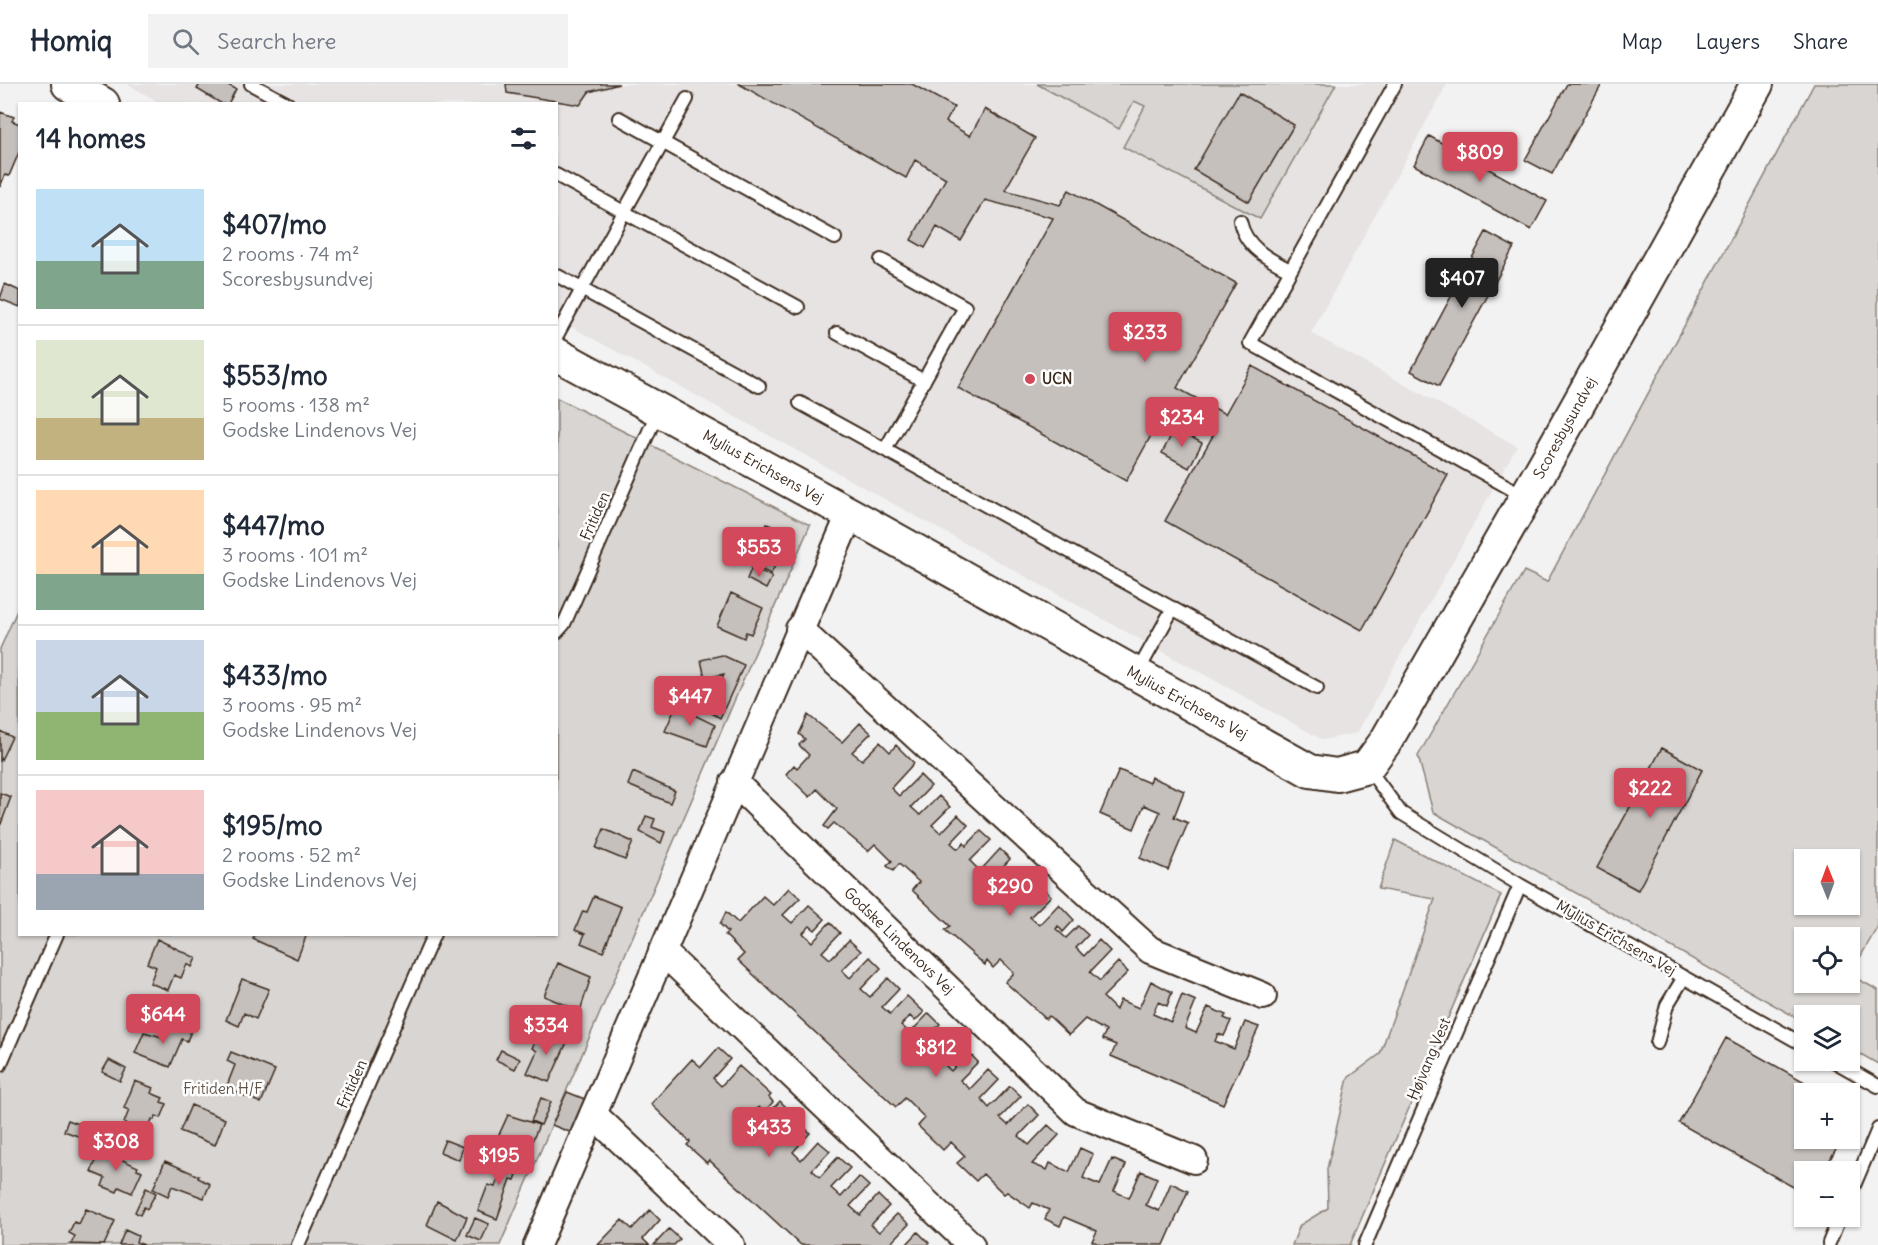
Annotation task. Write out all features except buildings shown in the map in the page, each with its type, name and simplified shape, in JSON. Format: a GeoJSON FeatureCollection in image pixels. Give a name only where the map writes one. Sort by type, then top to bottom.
{"type":"FeatureCollection","features":[{"type":"Feature","properties":{"kind":"street"},"geometry":{"type":"LineString","coordinates":[[68,84],[100,102]]}},
{"type":"Feature","properties":{"kind":"street","name":"Scoresbysundvej"},"geometry":{"type":"LineString","coordinates":[[1366,768],[1386,741],[1526,497],[1757,84]]}},
{"type":"Feature","properties":{"kind":"street","name":"Mylius Erichsens Vej"},"geometry":{"type":"LineString","coordinates":[[558,355],[850,514],[1310,771],[1337,775],[1366,768]]}},
{"type":"Feature","properties":{"kind":"street"},"geometry":{"type":"LineString","coordinates":[[537,1245],[850,514]]}},
{"type":"Feature","properties":{"kind":"street"},"geometry":{"type":"LineString","coordinates":[[800,629],[1150,950],[1263,996]]}},
{"type":"Feature","properties":{"kind":"street","name":"Godske Lindenovs Vej"},"geometry":{"type":"LineString","coordinates":[[734,782],[1076,1112],[1194,1160]]}},
{"type":"Feature","properties":{"kind":"street"},"geometry":{"type":"LineString","coordinates":[[662,951],[971,1245]]}},
{"type":"Feature","properties":{"kind":"street"},"geometry":{"type":"LineString","coordinates":[[593,1114],[731,1245]]}},
{"type":"Feature","properties":{"kind":"lane"},"geometry":{"type":"LineString","coordinates":[[251,84],[284,102]]}},
{"type":"Feature","properties":{"kind":"lane"},"geometry":{"type":"LineString","coordinates":[[1395,84],[1250,343],[1526,497]]}},
{"type":"Feature","properties":{"kind":"lane"},"geometry":{"type":"LineString","coordinates":[[558,333],[687,99]]}},
{"type":"Feature","properties":{"kind":"lane"},"geometry":{"type":"LineString","coordinates":[[619,118],[835,238]]}},
{"type":"Feature","properties":{"kind":"lane"},"geometry":{"type":"LineString","coordinates":[[558,176],[798,307]]}},
{"type":"Feature","properties":{"kind":"lane"},"geometry":{"type":"LineString","coordinates":[[1240,220],[1242,233],[1262,256],[1290,270]]}},
{"type":"Feature","properties":{"kind":"lane"},"geometry":{"type":"LineString","coordinates":[[880,260],[965,307],[885,450]]}},
{"type":"Feature","properties":{"kind":"lane"},"geometry":{"type":"LineString","coordinates":[[558,276],[759,386]]}},
{"type":"Feature","properties":{"kind":"lane"},"geometry":{"type":"LineString","coordinates":[[837,333],[924,381]]}},
{"type":"Feature","properties":{"kind":"lane"},"geometry":{"type":"LineString","coordinates":[[800,403],[1317,688]]}},
{"type":"Feature","properties":{"kind":"lane","name":"Fritiden"},"geometry":{"type":"LineString","coordinates":[[558,631],[564,624],[658,410]]}},
{"type":"Feature","properties":{"kind":"lane"},"geometry":{"type":"LineString","coordinates":[[1137,674],[1173,608]]}},
{"type":"Feature","properties":{"kind":"lane","name":"Mylius Erichsens Vej"},"geometry":{"type":"LineString","coordinates":[[1366,768],[1401,813],[1521,885],[1794,1039]]}},
{"type":"Feature","properties":{"kind":"lane","name":"Højvang Vest"},"geometry":{"type":"LineString","coordinates":[[1365,1245],[1521,885]]}},
{"type":"Feature","properties":{"kind":"lane"},"geometry":{"type":"LineString","coordinates":[[0,1065],[56,936]]}},
{"type":"Feature","properties":{"kind":"lane","name":"Fritiden"},"geometry":{"type":"LineString","coordinates":[[298,1245],[433,936]]}},
{"type":"Feature","properties":{"kind":"lane"},"geometry":{"type":"LineString","coordinates":[[1657,1042],[1667,1005],[1684,977]]}},
{"type":"Feature","properties":{"kind":"lane"},"geometry":{"type":"LineString","coordinates":[[1851,1071],[1878,1086]]}},
{"type":"Feature","properties":{"kind":"lane"},"geometry":{"type":"LineString","coordinates":[[1860,1172],[1878,1130]]}},
{"type":"Feature","properties":{"kind":"lane"},"geometry":{"type":"LineString","coordinates":[[1829,1243],[1836,1227]]}},
{"type":"Feature","properties":{"kind":"shaded area","name":"UCN"},"geometry":{"type":"Polygon","coordinates":[[[127,84],[1447,84],[1311,333],[1517,446],[1357,733],[1323,740],[558,320],[558,102],[158,102],[127,84]]]}},
{"type":"Feature","properties":{"kind":"green space"},"geometry":{"type":"Polygon","coordinates":[[[1037,84],[1336,84],[1260,219],[1123,147],[1145,106],[1134,101],[1119,129],[1037,84]]]}},
{"type":"Feature","properties":{"kind":"green space"},"geometry":{"type":"Polygon","coordinates":[[[1814,84],[1878,84],[1878,926],[1860,958],[1860,927],[1794,927],[1794,993],[1860,993],[1860,980],[1878,990],[1878,1064],[1860,1054],[1860,1005],[1794,1005],[1794,1016],[1433,812],[1418,756],[1524,571],[1547,582],[1814,84]],[[1662,748],[1598,868],[1637,890],[1702,770],[1662,748]]]}},
{"type":"Feature","properties":{"kind":"green space","name":"Fritiden H/F"},"geometry":{"type":"Polygon","coordinates":[[[558,399],[810,525],[500,1245],[0,1245],[0,649],[18,608],[18,936],[558,936],[558,399]]]}},
{"type":"Feature","properties":{"kind":"green space"},"geometry":{"type":"Polygon","coordinates":[[[1395,840],[1501,895],[1350,1245],[1292,1245],[1300,1225],[1328,1208],[1327,1169],[1348,1078],[1380,1054],[1435,899],[1378,889],[1395,840]]]}},
{"type":"Feature","properties":{"kind":"place","name":"UCN"},"geometry":{"type":"Point","coordinates":[1030,379]}}]}
